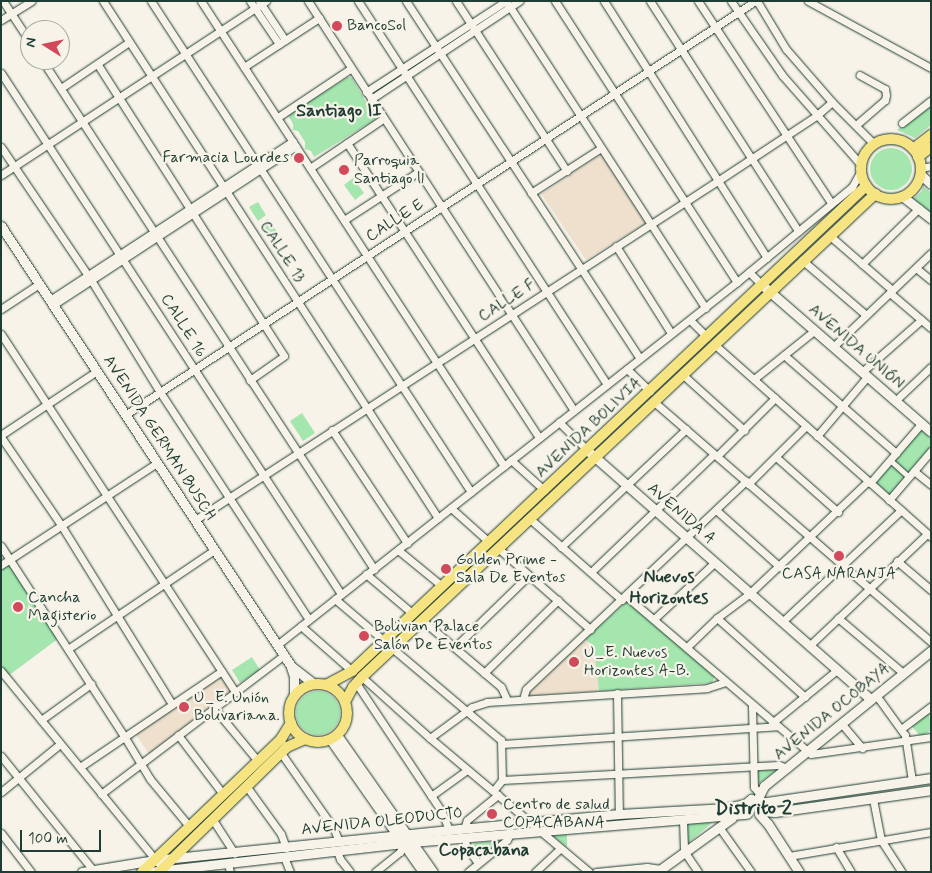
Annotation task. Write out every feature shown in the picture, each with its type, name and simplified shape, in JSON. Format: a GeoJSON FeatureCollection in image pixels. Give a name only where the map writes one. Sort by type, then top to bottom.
{"type":"FeatureCollection","features":[{"type":"Feature","properties":{"kind":"main road"},"geometry":{"type":"LineString","coordinates":[[920,163],[907,144],[890,139],[874,144],[866,152],[861,168],[866,186],[874,194],[888,198],[902,196],[915,186],[920,163],[931,135]]}},
{"type":"Feature","properties":{"kind":"main road"},"geometry":{"type":"LineString","coordinates":[[920,163],[931,147]]}},
{"type":"Feature","properties":{"kind":"main road","name":"AVENIDA BOLIVIA"},"geometry":{"type":"LineString","coordinates":[[652,396],[682,374],[761,284],[866,186]]}},
{"type":"Feature","properties":{"kind":"main road","name":"AVENIDA BOLIVIA"},"geometry":{"type":"LineString","coordinates":[[326,685],[352,671],[442,586],[529,518],[590,454],[711,340],[770,292],[874,194]]}},
{"type":"Feature","properties":{"kind":"main road","name":"AVENIDA BOLIVIA"},"geometry":{"type":"LineString","coordinates":[[345,702],[359,680],[422,620],[544,490],[590,454]]}},
{"type":"Feature","properties":{"kind":"main road"},"geometry":{"type":"LineString","coordinates":[[314,684],[326,685],[338,692],[345,702],[346,720],[333,737],[318,742],[305,739],[298,734],[291,723],[289,711],[294,696],[302,688],[314,684]]}},
{"type":"Feature","properties":{"kind":"main road"},"geometry":{"type":"LineString","coordinates":[[142,872],[281,739],[291,723]]}},
{"type":"Feature","properties":{"kind":"main road"},"geometry":{"type":"LineString","coordinates":[[164,871],[173,859],[281,753],[292,744],[305,739]]}},
{"type":"Feature","properties":{"kind":"street"},"geometry":{"type":"LineString","coordinates":[[3,1],[20,27]]}},
{"type":"Feature","properties":{"kind":"street"},"geometry":{"type":"LineString","coordinates":[[1,20],[31,1]]}},
{"type":"Feature","properties":{"kind":"street","name":"CALLE 13"},"geometry":{"type":"LineString","coordinates":[[103,1],[438,518]]}},
{"type":"Feature","properties":{"kind":"street"},"geometry":{"type":"LineString","coordinates":[[151,1],[471,492]]}},
{"type":"Feature","properties":{"kind":"street"},"geometry":{"type":"LineString","coordinates":[[202,1],[504,466]]}},
{"type":"Feature","properties":{"kind":"street"},"geometry":{"type":"LineString","coordinates":[[250,1],[260,4],[282,42]]}},
{"type":"Feature","properties":{"kind":"street"},"geometry":{"type":"LineString","coordinates":[[308,1],[350,69],[384,118],[574,410]]}},
{"type":"Feature","properties":{"kind":"street"},"geometry":{"type":"LineString","coordinates":[[358,1],[607,384]]}},
{"type":"Feature","properties":{"kind":"street"},"geometry":{"type":"LineString","coordinates":[[406,1],[640,358]]}},
{"type":"Feature","properties":{"kind":"street"},"geometry":{"type":"LineString","coordinates":[[456,1],[567,171]]}},
{"type":"Feature","properties":{"kind":"street"},"geometry":{"type":"LineString","coordinates":[[369,96],[507,3],[519,1]]}},
{"type":"Feature","properties":{"kind":"street"},"geometry":{"type":"LineString","coordinates":[[555,1],[737,282]]}},
{"type":"Feature","properties":{"kind":"street"},"geometry":{"type":"LineString","coordinates":[[604,1],[767,258]]}},
{"type":"Feature","properties":{"kind":"street"},"geometry":{"type":"LineString","coordinates":[[650,1],[798,231]]}},
{"type":"Feature","properties":{"kind":"street"},"geometry":{"type":"LineString","coordinates":[[698,1],[831,203]]}},
{"type":"Feature","properties":{"kind":"street"},"geometry":{"type":"LineString","coordinates":[[277,645],[690,320],[852,186],[861,168],[782,75],[732,1]]}},
{"type":"Feature","properties":{"kind":"street"},"geometry":{"type":"LineString","coordinates":[[756,1],[786,49],[832,102],[874,144]]}},
{"type":"Feature","properties":{"kind":"street","name":"CALLE E"},"geometry":{"type":"LineString","coordinates":[[126,414],[756,1]]}},
{"type":"Feature","properties":{"kind":"street"},"geometry":{"type":"LineString","coordinates":[[808,1],[931,68]]}},
{"type":"Feature","properties":{"kind":"street"},"geometry":{"type":"LineString","coordinates":[[507,3],[705,308]]}},
{"type":"Feature","properties":{"kind":"street"},"geometry":{"type":"LineString","coordinates":[[1,175],[260,4]]}},
{"type":"Feature","properties":{"kind":"street"},"geometry":{"type":"LineString","coordinates":[[244,67],[319,18]]}},
{"type":"Feature","properties":{"kind":"street"},"geometry":{"type":"LineString","coordinates":[[61,88],[98,65],[129,42]]}},
{"type":"Feature","properties":{"kind":"street"},"geometry":{"type":"LineString","coordinates":[[98,65],[284,356],[250,380]]}},
{"type":"Feature","properties":{"kind":"street"},"geometry":{"type":"LineString","coordinates":[[278,117],[350,69]]}},
{"type":"Feature","properties":{"kind":"street"},"geometry":{"type":"LineString","coordinates":[[49,70],[374,569]]}},
{"type":"Feature","properties":{"kind":"street","name":"CALLE 16"},"geometry":{"type":"LineString","coordinates":[[1,72],[123,256],[264,475],[338,597],[384,640]]}},
{"type":"Feature","properties":{"kind":"street"},"geometry":{"type":"LineString","coordinates":[[856,125],[885,100],[886,95],[885,89],[860,75]]}},
{"type":"Feature","properties":{"kind":"street"},"geometry":{"type":"LineString","coordinates":[[902,123],[931,100]]}},
{"type":"Feature","properties":{"kind":"street","name":"CALLE F"},"geometry":{"type":"LineString","coordinates":[[195,520],[366,407],[719,180],[816,116],[832,102]]}},
{"type":"Feature","properties":{"kind":"street"},"geometry":{"type":"LineString","coordinates":[[310,168],[384,118]]}},
{"type":"Feature","properties":{"kind":"street"},"geometry":{"type":"LineString","coordinates":[[347,143],[539,438]]}},
{"type":"Feature","properties":{"kind":"street"},"geometry":{"type":"LineString","coordinates":[[52,302],[294,144]]}},
{"type":"Feature","properties":{"kind":"street"},"geometry":{"type":"LineString","coordinates":[[1,147],[89,278],[160,392],[309,620]]}},
{"type":"Feature","properties":{"kind":"street"},"geometry":{"type":"LineString","coordinates":[[532,193],[601,148]]}},
{"type":"Feature","properties":{"kind":"street"},"geometry":{"type":"LineString","coordinates":[[920,163],[931,184]]}},
{"type":"Feature","properties":{"kind":"street"},"geometry":{"type":"LineString","coordinates":[[344,220],[418,172]]}},
{"type":"Feature","properties":{"kind":"street"},"geometry":{"type":"LineString","coordinates":[[902,196],[931,219]]}},
{"type":"Feature","properties":{"kind":"street"},"geometry":{"type":"LineString","coordinates":[[862,264],[919,208]]}},
{"type":"Feature","properties":{"kind":"street","name":"AVENIDA GERMAN BUSCH"},"geometry":{"type":"LineString","coordinates":[[1,226],[5,239],[52,302],[291,666],[294,676],[294,696]]}},
{"type":"Feature","properties":{"kind":"street"},"geometry":{"type":"LineString","coordinates":[[829,235],[931,328]]}},
{"type":"Feature","properties":{"kind":"street"},"geometry":{"type":"LineString","coordinates":[[616,246],[671,334]]}},
{"type":"Feature","properties":{"kind":"street"},"geometry":{"type":"LineString","coordinates":[[833,347],[931,253]]}},
{"type":"Feature","properties":{"kind":"street"},"geometry":{"type":"LineString","coordinates":[[802,260],[866,316]]}},
{"type":"Feature","properties":{"kind":"street"},"geometry":{"type":"LineString","coordinates":[[916,268],[931,280]]}},
{"type":"Feature","properties":{"kind":"street"},"geometry":{"type":"LineString","coordinates":[[749,272],[761,284]]}},
{"type":"Feature","properties":{"kind":"street"},"geometry":{"type":"LineString","coordinates":[[1,309],[39,284]]}},
{"type":"Feature","properties":{"kind":"street","name":"AVENIDA UNIÓN"},"geometry":{"type":"LineString","coordinates":[[761,284],[931,432]]}},
{"type":"Feature","properties":{"kind":"street"},"geometry":{"type":"LineString","coordinates":[[690,320],[929,535],[869,588],[809,646]]}},
{"type":"Feature","properties":{"kind":"street"},"geometry":{"type":"LineString","coordinates":[[817,436],[842,407],[865,374],[921,320]]}},
{"type":"Feature","properties":{"kind":"street"},"geometry":{"type":"LineString","coordinates":[[754,379],[814,330]]}},
{"type":"Feature","properties":{"kind":"street"},"geometry":{"type":"LineString","coordinates":[[1,334],[235,692]]}},
{"type":"Feature","properties":{"kind":"street"},"geometry":{"type":"LineString","coordinates":[[784,356],[896,453]]}},
{"type":"Feature","properties":{"kind":"street"},"geometry":{"type":"LineString","coordinates":[[895,401],[931,368]]}},
{"type":"Feature","properties":{"kind":"street"},"geometry":{"type":"LineString","coordinates":[[627,369],[686,429],[931,642]]}},
{"type":"Feature","properties":{"kind":"street"},"geometry":{"type":"LineString","coordinates":[[97,371],[1,436],[61,526],[172,704]]}},
{"type":"Feature","properties":{"kind":"street"},"geometry":{"type":"LineString","coordinates":[[682,374],[744,430]]}},
{"type":"Feature","properties":{"kind":"street"},"geometry":{"type":"LineString","coordinates":[[591,572],[744,430],[775,398]]}},
{"type":"Feature","properties":{"kind":"street"},"geometry":{"type":"LineString","coordinates":[[559,422],[590,454]]}},
{"type":"Feature","properties":{"kind":"street"},"geometry":{"type":"LineString","coordinates":[[687,647],[717,618],[780,567],[838,512],[890,460],[921,424]]}},
{"type":"Feature","properties":{"kind":"street"},"geometry":{"type":"LineString","coordinates":[[523,699],[526,689],[716,510],[776,457],[806,426]]}},
{"type":"Feature","properties":{"kind":"street"},"geometry":{"type":"LineString","coordinates":[[561,547],[686,429]]}},
{"type":"Feature","properties":{"kind":"street"},"geometry":{"type":"LineString","coordinates":[[332,430],[407,542]]}},
{"type":"Feature","properties":{"kind":"street"},"geometry":{"type":"LineString","coordinates":[[1,453],[8,448]]}},
{"type":"Feature","properties":{"kind":"street"},"geometry":{"type":"LineString","coordinates":[[889,500],[931,450]]}},
{"type":"Feature","properties":{"kind":"street","name":"AVENIDA A"},"geometry":{"type":"LineString","coordinates":[[590,454],[749,594],[783,621],[809,646],[873,697]]}},
{"type":"Feature","properties":{"kind":"street"},"geometry":{"type":"LineString","coordinates":[[776,457],[838,512]]}},
{"type":"Feature","properties":{"kind":"street"},"geometry":{"type":"LineString","coordinates":[[511,460],[544,490]]}},
{"type":"Feature","properties":{"kind":"street"},"geometry":{"type":"LineString","coordinates":[[890,460],[908,477]]}},
{"type":"Feature","properties":{"kind":"street"},"geometry":{"type":"LineString","coordinates":[[1,565],[157,463]]}},
{"type":"Feature","properties":{"kind":"street"},"geometry":{"type":"LineString","coordinates":[[914,471],[931,485]]}},
{"type":"Feature","properties":{"kind":"street"},"geometry":{"type":"LineString","coordinates":[[451,508],[590,629]]}},
{"type":"Feature","properties":{"kind":"street"},"geometry":{"type":"LineString","coordinates":[[716,510],[780,567]]}},
{"type":"Feature","properties":{"kind":"street"},"geometry":{"type":"LineString","coordinates":[[783,621],[844,566],[901,510]]}},
{"type":"Feature","properties":{"kind":"street"},"geometry":{"type":"LineString","coordinates":[[529,518],[591,572],[654,619],[752,706],[814,755],[931,737]]}},
{"type":"Feature","properties":{"kind":"street"},"geometry":{"type":"LineString","coordinates":[[1,546],[91,684],[140,764],[159,791],[189,826]]}},
{"type":"Feature","properties":{"kind":"street"},"geometry":{"type":"LineString","coordinates":[[68,649],[214,550]]}},
{"type":"Feature","properties":{"kind":"street"},"geometry":{"type":"LineString","coordinates":[[398,550],[442,586]]}},
{"type":"Feature","properties":{"kind":"street"},"geometry":{"type":"LineString","coordinates":[[898,562],[931,590]]}},
{"type":"Feature","properties":{"kind":"street"},"geometry":{"type":"LineString","coordinates":[[654,619],[714,563]]}},
{"type":"Feature","properties":{"kind":"street"},"geometry":{"type":"LineString","coordinates":[[366,574],[412,613]]}},
{"type":"Feature","properties":{"kind":"street"},"geometry":{"type":"LineString","coordinates":[[455,647],[530,575]]}},
{"type":"Feature","properties":{"kind":"street"},"geometry":{"type":"LineString","coordinates":[[484,673],[558,600]]}},
{"type":"Feature","properties":{"kind":"street"},"geometry":{"type":"LineString","coordinates":[[717,618],[805,697]]}},
{"type":"Feature","properties":{"kind":"street"},"geometry":{"type":"LineString","coordinates":[[838,618],[903,673]]}},
{"type":"Feature","properties":{"kind":"street"},"geometry":{"type":"LineString","coordinates":[[422,620],[501,687],[507,700]]}},
{"type":"Feature","properties":{"kind":"street"},"geometry":{"type":"LineString","coordinates":[[301,626],[352,671]]}},
{"type":"Feature","properties":{"kind":"street"},"geometry":{"type":"LineString","coordinates":[[392,648],[502,744],[752,728],[775,724],[837,670]]}},
{"type":"Feature","properties":{"kind":"street","name":"AVENIDA OCOBAYA"},"geometry":{"type":"LineString","coordinates":[[759,804],[787,768],[931,652]]}},
{"type":"Feature","properties":{"kind":"street"},"geometry":{"type":"LineString","coordinates":[[101,794],[284,655]]}},
{"type":"Feature","properties":{"kind":"street","name":"AVENIDA GERMAN BUSCH"},"geometry":{"type":"LineString","coordinates":[[291,666],[314,684]]}},
{"type":"Feature","properties":{"kind":"street"},"geometry":{"type":"LineString","coordinates":[[1,671],[164,871]]}},
{"type":"Feature","properties":{"kind":"street"},"geometry":{"type":"LineString","coordinates":[[80,767],[222,672]]}},
{"type":"Feature","properties":{"kind":"street"},"geometry":{"type":"LineString","coordinates":[[359,680],[379,692],[430,738],[589,872]]}},
{"type":"Feature","properties":{"kind":"street"},"geometry":{"type":"LineString","coordinates":[[359,680],[369,702],[431,796],[445,819],[449,830]]}},
{"type":"Feature","properties":{"kind":"street"},"geometry":{"type":"LineString","coordinates":[[430,738],[466,711],[479,704],[507,700],[707,688],[725,682]]}},
{"type":"Feature","properties":{"kind":"street"},"geometry":{"type":"LineString","coordinates":[[42,720],[91,684]]}},
{"type":"Feature","properties":{"kind":"street"},"geometry":{"type":"LineString","coordinates":[[369,702],[379,692]]}},
{"type":"Feature","properties":{"kind":"street"},"geometry":{"type":"LineString","coordinates":[[616,693],[619,814]]}},
{"type":"Feature","properties":{"kind":"street"},"geometry":{"type":"LineString","coordinates":[[873,697],[901,729],[906,740],[912,781]]}},
{"type":"Feature","properties":{"kind":"street"},"geometry":{"type":"LineString","coordinates":[[752,706],[752,766],[754,786],[759,804],[800,872]]}},
{"type":"Feature","properties":{"kind":"street"},"geometry":{"type":"LineString","coordinates":[[901,729],[931,706]]}},
{"type":"Feature","properties":{"kind":"street"},"geometry":{"type":"LineString","coordinates":[[214,708],[257,760]]}},
{"type":"Feature","properties":{"kind":"street"},"geometry":{"type":"LineString","coordinates":[[841,723],[862,748]]}},
{"type":"Feature","properties":{"kind":"street"},"geometry":{"type":"LineString","coordinates":[[178,736],[223,794]]}},
{"type":"Feature","properties":{"kind":"street"},"geometry":{"type":"LineString","coordinates":[[333,737],[405,838],[433,872]]}},
{"type":"Feature","properties":{"kind":"street"},"geometry":{"type":"LineString","coordinates":[[1,792],[60,744]]}},
{"type":"Feature","properties":{"kind":"street"},"geometry":{"type":"LineString","coordinates":[[478,863],[466,846],[467,820],[496,793],[502,780],[502,744]]}},
{"type":"Feature","properties":{"kind":"street"},"geometry":{"type":"LineString","coordinates":[[281,753],[334,829],[340,859],[350,872]]}},
{"type":"Feature","properties":{"kind":"street"},"geometry":{"type":"LineString","coordinates":[[1,756],[93,870]]}},
{"type":"Feature","properties":{"kind":"street"},"geometry":{"type":"LineString","coordinates":[[502,780],[752,766],[779,765],[787,768]]}},
{"type":"Feature","properties":{"kind":"street"},"geometry":{"type":"LineString","coordinates":[[431,796],[468,770]]}},
{"type":"Feature","properties":{"kind":"street"},"geometry":{"type":"LineString","coordinates":[[759,804],[931,778]]}},
{"type":"Feature","properties":{"kind":"street"},"geometry":{"type":"LineString","coordinates":[[247,787],[281,834],[286,848]]}},
{"type":"Feature","properties":{"kind":"street"},"geometry":{"type":"LineString","coordinates":[[759,804],[775,812],[931,790]]}},
{"type":"Feature","properties":{"kind":"street","name":"AVENIDA OLEODUCTO"},"geometry":{"type":"LineString","coordinates":[[82,872],[156,860],[286,848],[338,846],[405,838],[734,817],[747,814],[753,816],[759,804],[751,799],[745,804],[727,808],[619,814],[529,822],[465,833],[449,830],[405,838]]}},
{"type":"Feature","properties":{"kind":"street"},"geometry":{"type":"LineString","coordinates":[[873,799],[881,840],[902,872]]}},
{"type":"Feature","properties":{"kind":"street"},"geometry":{"type":"LineString","coordinates":[[745,804],[747,814]]}},
{"type":"Feature","properties":{"kind":"street"},"geometry":{"type":"LineString","coordinates":[[596,872],[647,867],[659,870],[734,817]]}},
{"type":"Feature","properties":{"kind":"street"},"geometry":{"type":"LineString","coordinates":[[213,820],[235,854]]}},
{"type":"Feature","properties":{"kind":"street"},"geometry":{"type":"LineString","coordinates":[[682,820],[684,851],[698,872]]}},
{"type":"Feature","properties":{"kind":"street"},"geometry":{"type":"LineString","coordinates":[[719,826],[751,872]]}},
{"type":"Feature","properties":{"kind":"street"},"geometry":{"type":"LineString","coordinates":[[468,872],[507,840],[511,832]]}},
{"type":"Feature","properties":{"kind":"street"},"geometry":{"type":"LineString","coordinates":[[1,833],[31,872]]}},
{"type":"Feature","properties":{"kind":"street"},"geometry":{"type":"LineString","coordinates":[[789,856],[929,833],[931,840]]}},
{"type":"Feature","properties":{"kind":"street"},"geometry":{"type":"LineString","coordinates":[[375,872],[400,852],[405,838]]}},
{"type":"Feature","properties":{"kind":"street"},"geometry":{"type":"LineString","coordinates":[[405,838],[423,872]]}},
{"type":"Feature","properties":{"kind":"street","name":"AVENIDA OLEODUCTO"},"geometry":{"type":"LineString","coordinates":[[149,872],[229,868],[338,846]]}},
{"type":"Feature","properties":{"kind":"street"},"geometry":{"type":"LineString","coordinates":[[836,847],[851,872]]}},
{"type":"Feature","properties":{"kind":"street"},"geometry":{"type":"LineString","coordinates":[[534,872],[560,849]]}},
{"type":"Feature","properties":{"kind":"street"},"geometry":{"type":"LineString","coordinates":[[284,857],[290,872]]}},
{"type":"Feature","properties":{"kind":"shaded area"},"geometry":{"type":"Polygon","coordinates":[[[601,154],[646,223],[586,260],[541,194],[601,154]]]}},
{"type":"Feature","properties":{"kind":"shaded area"},"geometry":{"type":"Polygon","coordinates":[[[585,639],[594,648],[599,691],[526,696],[585,639]]]}},
{"type":"Feature","properties":{"kind":"shaded area"},"geometry":{"type":"Polygon","coordinates":[[[221,677],[232,691],[149,754],[135,733],[221,677]]]}},
{"type":"Feature","properties":{"kind":"green space"},"geometry":{"type":"Polygon","coordinates":[[[348,77],[352,78],[376,119],[314,157],[311,151],[305,149],[305,142],[298,131],[293,130],[293,124],[288,115],[348,77]]]}},
{"type":"Feature","properties":{"kind":"green space"},"geometry":{"type":"Polygon","coordinates":[[[931,104],[931,125],[915,138],[897,130],[931,104]]]}},
{"type":"Feature","properties":{"kind":"green space"},"geometry":{"type":"Polygon","coordinates":[[[891,148],[906,154],[912,169],[906,184],[891,190],[876,184],[870,169],[876,154],[891,148]]]}},
{"type":"Feature","properties":{"kind":"green space"},"geometry":{"type":"Polygon","coordinates":[[[353,178],[364,193],[355,200],[344,185],[353,178]]]}},
{"type":"Feature","properties":{"kind":"green space"},"geometry":{"type":"Polygon","coordinates":[[[923,186],[931,193],[931,217],[912,200],[922,191],[923,186]]]}},
{"type":"Feature","properties":{"kind":"green space"},"geometry":{"type":"Polygon","coordinates":[[[258,202],[266,215],[258,221],[249,207],[258,202]]]}},
{"type":"Feature","properties":{"kind":"green space"},"geometry":{"type":"Polygon","coordinates":[[[268,219],[278,233],[270,239],[260,225],[268,219]]]}},
{"type":"Feature","properties":{"kind":"green space"},"geometry":{"type":"Polygon","coordinates":[[[302,413],[315,433],[303,441],[290,421],[302,413]]]}},
{"type":"Feature","properties":{"kind":"green space"},"geometry":{"type":"Polygon","coordinates":[[[919,429],[931,438],[931,446],[890,495],[874,482],[919,429]]]}},
{"type":"Feature","properties":{"kind":"green space","name":"Cancha Magisterio"},"geometry":{"type":"Polygon","coordinates":[[[11,564],[59,638],[8,676],[1,667],[1,569],[11,564]]]}},
{"type":"Feature","properties":{"kind":"green space"},"geometry":{"type":"Polygon","coordinates":[[[625,603],[629,603],[715,676],[712,683],[599,691],[594,648],[585,639],[625,603]]]}},
{"type":"Feature","properties":{"kind":"green space"},"geometry":{"type":"Polygon","coordinates":[[[252,657],[260,670],[240,683],[232,670],[252,657]]]}},
{"type":"Feature","properties":{"kind":"green space"},"geometry":{"type":"Polygon","coordinates":[[[322,691],[334,697],[339,704],[339,722],[334,729],[327,734],[314,735],[302,729],[297,722],[296,709],[302,697],[309,692],[322,691]]]}},
{"type":"Feature","properties":{"kind":"green space"},"geometry":{"type":"Polygon","coordinates":[[[929,711],[931,730],[924,735],[919,735],[911,725],[929,711]]]}},
{"type":"Feature","properties":{"kind":"green space"},"geometry":{"type":"Polygon","coordinates":[[[779,768],[755,786],[756,770],[779,768]]]}},
{"type":"Feature","properties":{"kind":"green space"},"geometry":{"type":"Polygon","coordinates":[[[713,822],[687,844],[686,823],[713,822]]]}},
{"type":"Feature","properties":{"kind":"green space"},"geometry":{"type":"Polygon","coordinates":[[[567,832],[567,847],[549,833],[567,832]]]}},
{"type":"Feature","properties":{"kind":"green space"},"geometry":{"type":"Polygon","coordinates":[[[501,841],[482,859],[473,848],[474,843],[501,841]]]}},
{"type":"Feature","properties":{"kind":"place","name":"BancoSol"},"geometry":{"type":"Point","coordinates":[337,26]}},
{"type":"Feature","properties":{"kind":"place","name":"Farmacia Lourdes"},"geometry":{"type":"Point","coordinates":[299,158]}},
{"type":"Feature","properties":{"kind":"place","name":"Parroquia Santiago ll"},"geometry":{"type":"Point","coordinates":[344,170]}},
{"type":"Feature","properties":{"kind":"place","name":"CASA NARANJA"},"geometry":{"type":"Point","coordinates":[839,556]}},
{"type":"Feature","properties":{"kind":"place","name":"Golden Prime - Sala De Eventos"},"geometry":{"type":"Point","coordinates":[446,569]}},
{"type":"Feature","properties":{"kind":"place","name":"Cancha Magisterio"},"geometry":{"type":"Point","coordinates":[18,607]}},
{"type":"Feature","properties":{"kind":"place","name":"Bolivian Palace Salón De Eventos"},"geometry":{"type":"Point","coordinates":[364,636]}},
{"type":"Feature","properties":{"kind":"place","name":"U_E. Nuevos Horizontes A-B."},"geometry":{"type":"Point","coordinates":[574,662]}},
{"type":"Feature","properties":{"kind":"place","name":"U_E. Unión Bolivariana."},"geometry":{"type":"Point","coordinates":[184,707]}},
{"type":"Feature","properties":{"kind":"place","name":"Centro de salud COPACABANA"},"geometry":{"type":"Point","coordinates":[492,814]}},
{"type":"Feature","properties":{"kind":"district","name":"Santiago II"},"geometry":{"type":"Point","coordinates":[339,111]}},
{"type":"Feature","properties":{"kind":"district","name":"Nuevos Horizontes"},"geometry":{"type":"Point","coordinates":[669,588]}},
{"type":"Feature","properties":{"kind":"district","name":"Distrito 2"},"geometry":{"type":"Point","coordinates":[753,808]}},
{"type":"Feature","properties":{"kind":"district","name":"Copacabana"},"geometry":{"type":"Point","coordinates":[484,850]}}]}
